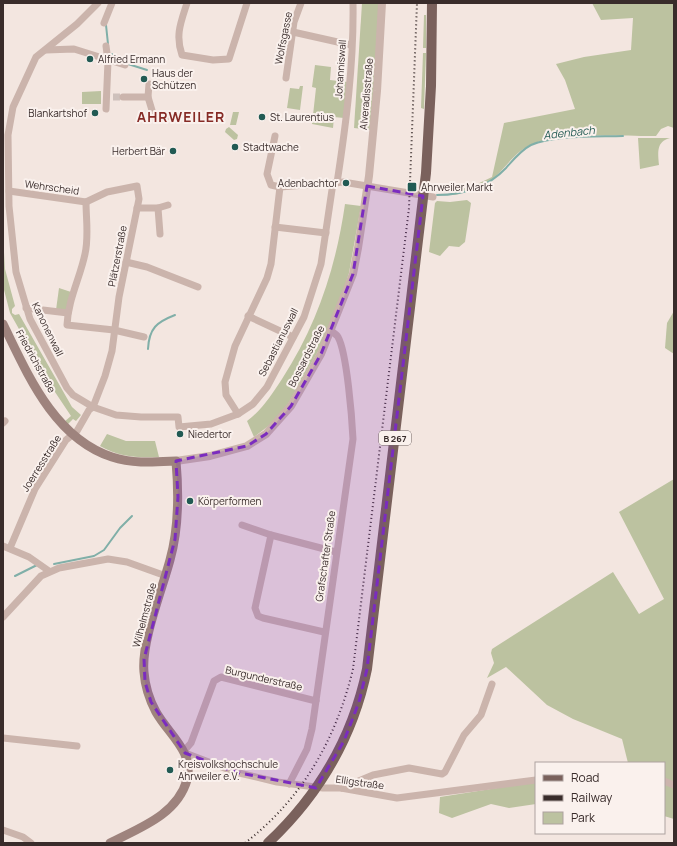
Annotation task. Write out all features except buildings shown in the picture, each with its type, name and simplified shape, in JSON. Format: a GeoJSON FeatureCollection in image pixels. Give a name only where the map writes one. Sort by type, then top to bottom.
{"type":"FeatureCollection","features":[{"type":"Feature","properties":{"kind":"main road","name":"B 267"},"geometry":{"type":"LineString","coordinates":[[268,843],[288,824],[305,804],[337,755],[359,702],[367,669],[426,173],[431,86],[432,3]]}},
{"type":"Feature","properties":{"kind":"main road","name":"Friedrichstraße"},"geometry":{"type":"LineString","coordinates":[[3,324],[28,374],[50,408],[72,435],[113,457],[142,462],[176,461]]}},
{"type":"Feature","properties":{"kind":"main road","name":"Wilhelmstraße"},"geometry":{"type":"LineString","coordinates":[[110,843],[162,815],[175,804],[187,779],[189,765],[184,752],[162,722],[151,702],[146,688],[143,670],[147,641],[175,539],[178,497],[176,461]]}},
{"type":"Feature","properties":{"kind":"street","name":"Kanonenwall"},"geometry":{"type":"LineString","coordinates":[[98,3],[77,24],[36,57],[6,124],[11,235],[16,272],[30,319],[67,388],[81,401],[93,407],[116,415],[142,418],[178,417],[179,427]]}},
{"type":"Feature","properties":{"kind":"street"},"geometry":{"type":"LineString","coordinates":[[104,22],[112,3]]}},
{"type":"Feature","properties":{"kind":"street"},"geometry":{"type":"LineString","coordinates":[[187,3],[180,24],[177,42],[182,55],[213,60],[229,59],[247,3]]}},
{"type":"Feature","properties":{"kind":"street","name":"Wolfsgasse"},"geometry":{"type":"LineString","coordinates":[[286,78],[293,32],[301,3]]}},
{"type":"Feature","properties":{"kind":"street","name":"Johanniswall"},"geometry":{"type":"LineString","coordinates":[[341,183],[346,128],[353,3]]}},
{"type":"Feature","properties":{"kind":"street","name":"Alveradisstraße"},"geometry":{"type":"LineString","coordinates":[[367,186],[377,91],[382,3]]}},
{"type":"Feature","properties":{"kind":"street"},"geometry":{"type":"LineString","coordinates":[[293,32],[351,45]]}},
{"type":"Feature","properties":{"kind":"street"},"geometry":{"type":"LineString","coordinates":[[106,46],[110,97],[106,109]]}},
{"type":"Feature","properties":{"kind":"street"},"geometry":{"type":"LineString","coordinates":[[44,50],[74,49],[125,65]]}},
{"type":"Feature","properties":{"kind":"street"},"geometry":{"type":"LineString","coordinates":[[149,84],[148,97],[154,117],[173,116]]}},
{"type":"Feature","properties":{"kind":"street"},"geometry":{"type":"LineString","coordinates":[[123,97],[148,97]]}},
{"type":"Feature","properties":{"kind":"street"},"geometry":{"type":"LineString","coordinates":[[275,136],[268,174],[271,184],[280,187],[341,183],[431,197]]}},
{"type":"Feature","properties":{"kind":"street","name":"Sebastianuswall"},"geometry":{"type":"LineString","coordinates":[[179,427],[210,424],[238,414],[253,404],[260,396],[304,317],[321,264],[326,233],[341,183]]}},
{"type":"Feature","properties":{"kind":"street","name":"Wehrscheid"},"geometry":{"type":"LineString","coordinates":[[9,191],[86,202],[107,192],[137,186]]}},
{"type":"Feature","properties":{"kind":"street","name":"Plätzerstraße"},"geometry":{"type":"LineString","coordinates":[[72,435],[77,431],[89,410],[93,407],[112,351],[114,330],[126,262],[139,199],[137,186]]}},
{"type":"Feature","properties":{"kind":"street","name":"Bossardstraße"},"geometry":{"type":"LineString","coordinates":[[176,461],[210,456],[247,446],[266,434],[291,406],[307,381],[331,331],[352,274],[367,186]]}},
{"type":"Feature","properties":{"kind":"street"},"geometry":{"type":"LineString","coordinates":[[238,414],[226,395],[225,382],[235,346],[267,278],[271,264],[280,187]]}},
{"type":"Feature","properties":{"kind":"street"},"geometry":{"type":"LineString","coordinates":[[86,202],[87,237],[85,254],[68,313],[67,325],[114,330],[144,337]]}},
{"type":"Feature","properties":{"kind":"street"},"geometry":{"type":"LineString","coordinates":[[137,208],[158,208],[168,205]]}},
{"type":"Feature","properties":{"kind":"street"},"geometry":{"type":"LineString","coordinates":[[158,208],[160,234]]}},
{"type":"Feature","properties":{"kind":"street"},"geometry":{"type":"LineString","coordinates":[[275,227],[326,233]]}},
{"type":"Feature","properties":{"kind":"street"},"geometry":{"type":"LineString","coordinates":[[126,262],[147,267],[198,287]]}},
{"type":"Feature","properties":{"kind":"street"},"geometry":{"type":"LineString","coordinates":[[26,308],[68,313]]}},
{"type":"Feature","properties":{"kind":"street"},"geometry":{"type":"LineString","coordinates":[[248,316],[293,337]]}},
{"type":"Feature","properties":{"kind":"street","name":"Grafschafter Straße"},"geometry":{"type":"LineString","coordinates":[[291,784],[307,749],[312,729],[324,632],[352,439],[352,418],[342,349],[338,336],[331,331]]}},
{"type":"Feature","properties":{"kind":"street","name":"Joerresstraße"},"geometry":{"type":"LineString","coordinates":[[6,547],[35,489],[66,440],[72,435]]}},
{"type":"Feature","properties":{"kind":"street"},"geometry":{"type":"LineString","coordinates":[[242,525],[272,535],[336,552]]}},
{"type":"Feature","properties":{"kind":"street"},"geometry":{"type":"LineString","coordinates":[[272,535],[255,613],[263,618],[324,632]]}},
{"type":"Feature","properties":{"kind":"street"},"geometry":{"type":"LineString","coordinates":[[6,547],[40,563],[49,571]]}},
{"type":"Feature","properties":{"kind":"street"},"geometry":{"type":"LineString","coordinates":[[3,617],[41,576],[49,571],[108,559],[127,562],[166,576]]}},
{"type":"Feature","properties":{"kind":"street","name":"Burgunderstraße"},"geometry":{"type":"LineString","coordinates":[[184,752],[191,743],[214,681],[221,677],[316,701]]}},
{"type":"Feature","properties":{"kind":"street"},"geometry":{"type":"LineString","coordinates":[[341,788],[373,775],[409,768],[442,774],[445,772],[464,735],[481,715],[492,684]]}},
{"type":"Feature","properties":{"kind":"street"},"geometry":{"type":"LineString","coordinates":[[3,738],[77,746]]}},
{"type":"Feature","properties":{"kind":"street","name":"Elligstraße"},"geometry":{"type":"LineString","coordinates":[[184,752],[235,772],[291,784],[323,788],[341,788],[397,798],[535,780]]}},
{"type":"Feature","properties":{"kind":"street"},"geometry":{"type":"LineString","coordinates":[[3,830],[23,837],[31,843]]}},
{"type":"Feature","properties":{"kind":"highlighted area"},"geometry":{"type":"Polygon","coordinates":[[[367,186],[423,196],[367,669],[359,702],[344,741],[316,788],[235,772],[185,753],[151,702],[145,682],[144,659],[175,539],[178,497],[176,461],[247,446],[266,434],[291,406],[321,354],[353,274],[367,186]]]}},
{"type":"Feature","properties":{"kind":"green space"},"geometry":{"type":"Polygon","coordinates":[[[362,3],[380,3],[372,130],[354,128],[362,3]]]}},
{"type":"Feature","properties":{"kind":"green space"},"geometry":{"type":"Polygon","coordinates":[[[592,3],[674,3],[674,128],[668,126],[661,129],[656,136],[573,136],[542,141],[530,145],[522,150],[485,186],[477,190],[476,187],[452,195],[454,190],[471,187],[492,177],[504,123],[575,109],[565,80],[556,64],[584,57],[631,50],[633,18],[601,20],[592,3]]]}},
{"type":"Feature","properties":{"kind":"green space"},"geometry":{"type":"Polygon","coordinates":[[[424,15],[426,15],[426,48],[423,48],[424,15]]]}},
{"type":"Feature","properties":{"kind":"green space"},"geometry":{"type":"Polygon","coordinates":[[[423,53],[426,53],[424,109],[421,108],[423,53]]]}},
{"type":"Feature","properties":{"kind":"green space"},"geometry":{"type":"Polygon","coordinates":[[[315,65],[331,67],[330,80],[347,82],[344,118],[334,117],[333,128],[312,124],[316,88],[312,87],[315,65]]]}},
{"type":"Feature","properties":{"kind":"green space"},"geometry":{"type":"Polygon","coordinates":[[[300,86],[303,86],[300,110],[287,108],[290,88],[299,89],[300,86]]]}},
{"type":"Feature","properties":{"kind":"green space"},"geometry":{"type":"Polygon","coordinates":[[[101,91],[101,104],[82,104],[82,92],[101,91]]]}},
{"type":"Feature","properties":{"kind":"green space"},"geometry":{"type":"Polygon","coordinates":[[[233,112],[239,112],[236,125],[230,125],[233,112]]]}},
{"type":"Feature","properties":{"kind":"green space"},"geometry":{"type":"Polygon","coordinates":[[[229,127],[238,135],[237,139],[234,140],[225,132],[229,127]]]}},
{"type":"Feature","properties":{"kind":"green space"},"geometry":{"type":"Polygon","coordinates":[[[638,138],[670,138],[662,142],[660,145],[658,152],[659,165],[640,169],[638,138]]]}},
{"type":"Feature","properties":{"kind":"green space"},"geometry":{"type":"Polygon","coordinates":[[[467,200],[471,203],[465,242],[459,247],[449,246],[440,256],[429,252],[435,203],[437,201],[450,202],[467,200]]]}},
{"type":"Feature","properties":{"kind":"green space"},"geometry":{"type":"Polygon","coordinates":[[[345,204],[361,206],[349,273],[340,301],[320,348],[288,404],[271,424],[254,437],[247,421],[262,407],[282,379],[315,317],[330,273],[345,204]]]}},
{"type":"Feature","properties":{"kind":"green space"},"geometry":{"type":"Polygon","coordinates":[[[3,235],[5,269],[15,306],[12,309],[12,313],[15,315],[19,314],[72,407],[81,415],[76,421],[73,419],[67,425],[64,422],[71,416],[51,386],[10,313],[3,286],[3,235]]]}},
{"type":"Feature","properties":{"kind":"green space"},"geometry":{"type":"Polygon","coordinates":[[[59,288],[71,292],[66,311],[56,310],[59,288]]]}},
{"type":"Feature","properties":{"kind":"green space"},"geometry":{"type":"Polygon","coordinates":[[[674,311],[674,354],[665,348],[667,323],[674,311]]]}},
{"type":"Feature","properties":{"kind":"green space"},"geometry":{"type":"Polygon","coordinates":[[[107,434],[126,441],[155,441],[159,457],[128,456],[107,450],[100,446],[107,434]]]}},
{"type":"Feature","properties":{"kind":"green space"},"geometry":{"type":"Polygon","coordinates":[[[674,479],[674,819],[665,816],[665,762],[628,762],[622,739],[573,719],[547,705],[506,667],[487,678],[494,663],[491,653],[492,649],[613,572],[639,614],[664,599],[619,512],[674,479]]]}},
{"type":"Feature","properties":{"kind":"green space"},"geometry":{"type":"Polygon","coordinates":[[[535,782],[535,804],[509,808],[491,804],[452,818],[439,813],[440,797],[535,782]]]}},
{"type":"Feature","properties":{"kind":"waterway"},"geometry":{"type":"LineString","coordinates":[[106,25],[108,44]]}},
{"type":"Feature","properties":{"kind":"waterway"},"geometry":{"type":"LineString","coordinates":[[112,54],[116,59]]}},
{"type":"Feature","properties":{"kind":"waterway"},"geometry":{"type":"LineString","coordinates":[[128,64],[147,70]]}},
{"type":"Feature","properties":{"kind":"waterway","name":"Adenbach"},"geometry":{"type":"LineString","coordinates":[[437,195],[466,192],[491,181],[499,175],[517,155],[531,145],[564,138],[623,136]]}},
{"type":"Feature","properties":{"kind":"waterway"},"geometry":{"type":"LineString","coordinates":[[148,349],[150,336],[155,327],[163,320],[175,315]]}},
{"type":"Feature","properties":{"kind":"waterway"},"geometry":{"type":"LineString","coordinates":[[54,564],[94,556],[104,550],[120,528],[132,516]]}},
{"type":"Feature","properties":{"kind":"waterway"},"geometry":{"type":"LineString","coordinates":[[15,576],[37,565]]}},
{"type":"Feature","properties":{"kind":"tunnel"},"geometry":{"type":"LineString","coordinates":[[113,97],[123,97]]}},
{"type":"Feature","properties":{"kind":"railway"},"geometry":{"type":"LineString","coordinates":[[245,843],[284,807],[300,787],[314,765],[327,743],[337,719],[346,695],[353,669],[409,208],[417,3]]}},
{"type":"Feature","properties":{"kind":"place","name":"Alfried Ermann"},"geometry":{"type":"Point","coordinates":[90,59]}},
{"type":"Feature","properties":{"kind":"place","name":"Haus der Schützen"},"geometry":{"type":"Point","coordinates":[144,79]}},
{"type":"Feature","properties":{"kind":"place","name":"Blankartshof"},"geometry":{"type":"Point","coordinates":[95,113]}},
{"type":"Feature","properties":{"kind":"place","name":"St. Laurentius"},"geometry":{"type":"Point","coordinates":[262,117]}},
{"type":"Feature","properties":{"kind":"place","name":"Stadtwache"},"geometry":{"type":"Point","coordinates":[235,147]}},
{"type":"Feature","properties":{"kind":"place","name":"Herbert Bär"},"geometry":{"type":"Point","coordinates":[173,151]}},
{"type":"Feature","properties":{"kind":"place","name":"Adenbachtor"},"geometry":{"type":"Point","coordinates":[346,183]}},
{"type":"Feature","properties":{"kind":"place","name":"Ahrweiler Markt"},"geometry":{"type":"Point","coordinates":[412,187]}},
{"type":"Feature","properties":{"kind":"place","name":"Niedertor"},"geometry":{"type":"Point","coordinates":[180,434]}},
{"type":"Feature","properties":{"kind":"place","name":"Körperformen"},"geometry":{"type":"Point","coordinates":[190,501]}},
{"type":"Feature","properties":{"kind":"place","name":"Kreisvolkshochschule Ahrweiler e.V."},"geometry":{"type":"Point","coordinates":[170,770]}},
{"type":"Feature","properties":{"kind":"district","name":"AHRWEILER"},"geometry":{"type":"Point","coordinates":[181,116]}}]}
